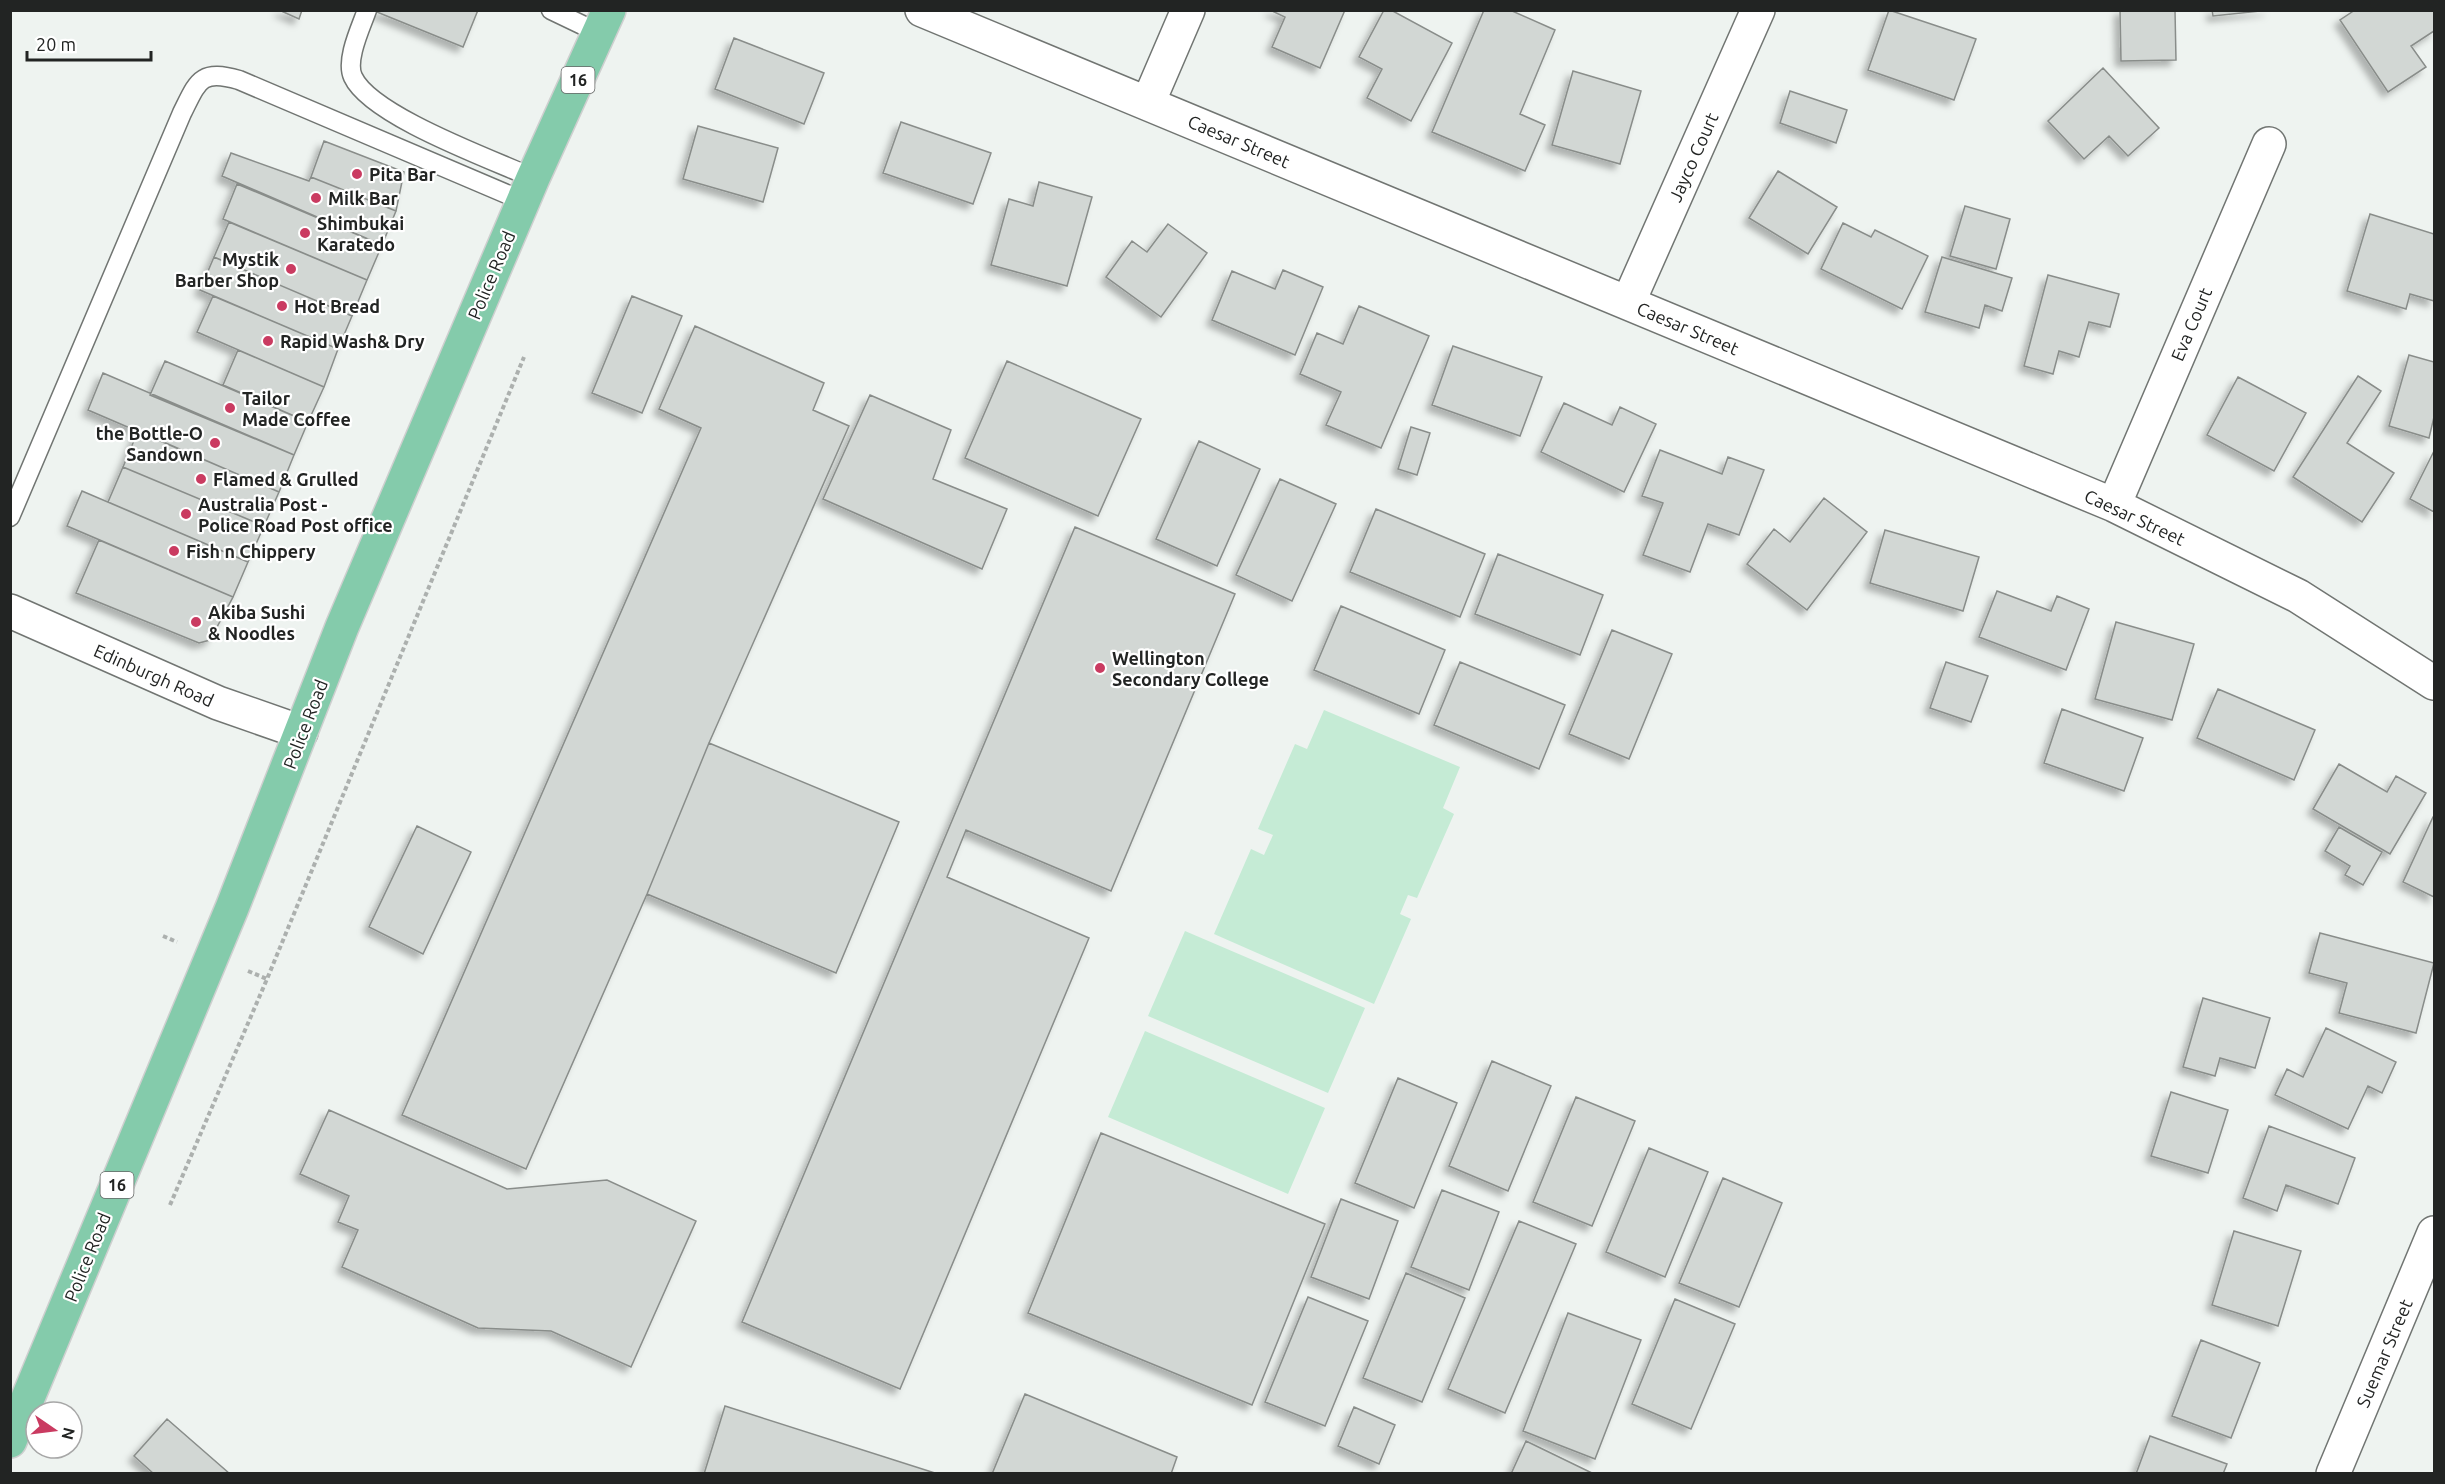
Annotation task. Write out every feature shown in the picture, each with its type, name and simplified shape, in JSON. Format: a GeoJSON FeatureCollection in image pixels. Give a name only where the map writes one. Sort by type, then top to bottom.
{"type":"FeatureCollection","features":[{"type":"Feature","properties":{"kind":"main road","name":"Police Road"},"geometry":{"type":"LineString","coordinates":[[10,1441],[237,897],[342,627],[528,189],[604,22]]}},
{"type":"Feature","properties":{"kind":"street","name":"Caesar Street"},"geometry":{"type":"LineString","coordinates":[[922,10],[2114,505],[2298,596],[2434,683]]}},
{"type":"Feature","properties":{"kind":"street"},"geometry":{"type":"LineString","coordinates":[[1148,103],[1188,10]]}},
{"type":"Feature","properties":{"kind":"street","name":"Jayco Court"},"geometry":{"type":"LineString","coordinates":[[1628,303],[1758,10]]}},
{"type":"Feature","properties":{"kind":"street","name":"Eva Court"},"geometry":{"type":"LineString","coordinates":[[2114,505],[2269,144]]}},
{"type":"Feature","properties":{"kind":"street","name":"Edinburgh Road"},"geometry":{"type":"LineString","coordinates":[[10,610],[218,703],[301,732]]}},
{"type":"Feature","properties":{"kind":"street","name":"Suemar Street"},"geometry":{"type":"LineString","coordinates":[[2333,1473],[2434,1233]]}},
{"type":"Feature","properties":{"kind":"lane"},"geometry":{"type":"LineString","coordinates":[[367,10],[352,54],[352,76],[364,93],[395,116],[528,189]]}},
{"type":"Feature","properties":{"kind":"lane"},"geometry":{"type":"LineString","coordinates":[[551,10],[604,22]]}},
{"type":"Feature","properties":{"kind":"lane"},"geometry":{"type":"LineString","coordinates":[[10,517],[182,113],[202,79],[212,75],[239,80],[528,189]]}},
{"type":"Feature","properties":{"kind":"path"},"geometry":{"type":"LineString","coordinates":[[170,1205],[267,978],[524,357]]}},
{"type":"Feature","properties":{"kind":"green space"},"geometry":{"type":"Polygon","coordinates":[[[1324,710],[1460,767],[1443,808],[1454,814],[1417,898],[1408,895],[1400,914],[1411,919],[1374,1004],[1214,934],[1251,849],[1264,855],[1273,835],[1258,829],[1295,744],[1307,749],[1324,710]]]}},
{"type":"Feature","properties":{"kind":"green space"},"geometry":{"type":"Polygon","coordinates":[[[1185,931],[1365,1008],[1328,1093],[1148,1016],[1185,931]]]}},
{"type":"Feature","properties":{"kind":"green space"},"geometry":{"type":"Polygon","coordinates":[[[1145,1031],[1325,1108],[1288,1194],[1108,1117],[1145,1031]]]}},
{"type":"Feature","properties":{"kind":"building"},"geometry":{"type":"Polygon","coordinates":[[[279,10],[302,10],[299,19],[279,10]]]}},
{"type":"Feature","properties":{"kind":"building"},"geometry":{"type":"Polygon","coordinates":[[[372,10],[478,10],[463,47],[372,10]]]}},
{"type":"Feature","properties":{"kind":"building"},"geometry":{"type":"Polygon","coordinates":[[[1270,10],[1345,10],[1320,68],[1272,47],[1285,17],[1270,10]]]}},
{"type":"Feature","properties":{"kind":"building"},"geometry":{"type":"Polygon","coordinates":[[[1384,10],[1391,10],[1452,43],[1411,121],[1367,98],[1382,69],[1359,57],[1384,10]]]}},
{"type":"Feature","properties":{"kind":"building"},"geometry":{"type":"Polygon","coordinates":[[[1484,10],[1510,10],[1555,30],[1520,114],[1545,125],[1525,171],[1432,132],[1484,10]]]}},
{"type":"Feature","properties":{"kind":"building"},"geometry":{"type":"Polygon","coordinates":[[[1889,10],[1976,39],[1954,100],[1868,70],[1889,10]]]}},
{"type":"Feature","properties":{"kind":"building"},"geometry":{"type":"Polygon","coordinates":[[[2120,10],[2175,10],[2176,60],[2121,61],[2120,10]]]}},
{"type":"Feature","properties":{"kind":"building"},"geometry":{"type":"Polygon","coordinates":[[[2212,10],[2270,10],[2213,16],[2212,10]]]}},
{"type":"Feature","properties":{"kind":"building"},"geometry":{"type":"Polygon","coordinates":[[[2355,10],[2434,10],[2434,31],[2411,46],[2426,67],[2388,92],[2340,20],[2355,10]]]}},
{"type":"Feature","properties":{"kind":"building"},"geometry":{"type":"Polygon","coordinates":[[[734,38],[824,73],[804,124],[715,89],[734,38]]]}},
{"type":"Feature","properties":{"kind":"building"},"geometry":{"type":"Polygon","coordinates":[[[2103,68],[2159,128],[2128,156],[2109,136],[2084,159],[2048,121],[2103,68]]]}},
{"type":"Feature","properties":{"kind":"building"},"geometry":{"type":"Polygon","coordinates":[[[1573,71],[1641,91],[1620,164],[1552,145],[1573,71]]]}},
{"type":"Feature","properties":{"kind":"building"},"geometry":{"type":"Polygon","coordinates":[[[1790,91],[1847,110],[1836,143],[1780,123],[1790,91]]]}},
{"type":"Feature","properties":{"kind":"building"},"geometry":{"type":"Polygon","coordinates":[[[901,122],[991,153],[973,204],[883,173],[901,122]]]}},
{"type":"Feature","properties":{"kind":"building"},"geometry":{"type":"Polygon","coordinates":[[[698,126],[778,148],[763,202],[683,179],[698,126]]]}},
{"type":"Feature","properties":{"kind":"building","name":"Pita Bar"},"geometry":{"type":"Polygon","coordinates":[[[324,141],[404,172],[396,211],[311,177],[324,141]]]}},
{"type":"Feature","properties":{"kind":"building","name":"Milk Bar"},"geometry":{"type":"Polygon","coordinates":[[[231,153],[309,181],[311,177],[396,211],[382,245],[222,176],[231,153]]]}},
{"type":"Feature","properties":{"kind":"building"},"geometry":{"type":"Polygon","coordinates":[[[1778,171],[1837,207],[1808,254],[1749,218],[1778,171]]]}},
{"type":"Feature","properties":{"kind":"building"},"geometry":{"type":"Polygon","coordinates":[[[1039,182],[1092,197],[1067,286],[991,265],[1009,199],[1033,206],[1039,182]]]}},
{"type":"Feature","properties":{"kind":"building","name":"Shimbukai Karatedo"},"geometry":{"type":"Polygon","coordinates":[[[237,184],[382,245],[367,280],[223,219],[237,184]]]}},
{"type":"Feature","properties":{"kind":"building"},"geometry":{"type":"Polygon","coordinates":[[[1965,206],[2010,219],[1996,269],[1950,256],[1965,206]]]}},
{"type":"Feature","properties":{"kind":"building"},"geometry":{"type":"Polygon","coordinates":[[[2370,214],[2434,234],[2434,301],[2410,294],[2406,309],[2347,291],[2370,214]]]}},
{"type":"Feature","properties":{"kind":"building","name":"Mystik Barber Shop"},"geometry":{"type":"Polygon","coordinates":[[[229,222],[367,280],[352,316],[214,257],[229,222]]]}},
{"type":"Feature","properties":{"kind":"building"},"geometry":{"type":"Polygon","coordinates":[[[1843,223],[1871,237],[1875,230],[1928,256],[1902,309],[1821,269],[1843,223]]]}},
{"type":"Feature","properties":{"kind":"building"},"geometry":{"type":"Polygon","coordinates":[[[1168,224],[1207,253],[1161,317],[1106,277],[1132,241],[1147,252],[1168,224]]]}},
{"type":"Feature","properties":{"kind":"building","name":"Hot Bread"},"geometry":{"type":"Polygon","coordinates":[[[214,257],[352,316],[338,349],[200,290],[214,257]]]}},
{"type":"Feature","properties":{"kind":"building"},"geometry":{"type":"Polygon","coordinates":[[[1942,257],[2012,278],[2002,311],[1985,305],[1979,328],[1925,312],[1942,257]]]}},
{"type":"Feature","properties":{"kind":"building"},"geometry":{"type":"Polygon","coordinates":[[[1283,270],[1323,287],[1295,355],[1212,320],[1232,271],[1275,289],[1283,270]]]}},
{"type":"Feature","properties":{"kind":"building"},"geometry":{"type":"Polygon","coordinates":[[[2048,275],[2119,294],[2110,327],[2089,322],[2079,357],[2059,351],[2053,374],[2024,366],[2048,275]]]}},
{"type":"Feature","properties":{"kind":"building","name":"Rapid Wash& Dry"},"geometry":{"type":"Polygon","coordinates":[[[213,296],[338,349],[324,387],[197,332],[213,296]]]}},
{"type":"Feature","properties":{"kind":"building"},"geometry":{"type":"Polygon","coordinates":[[[632,296],[682,316],[642,413],[592,393],[632,296]]]}},
{"type":"Feature","properties":{"kind":"building"},"geometry":{"type":"Polygon","coordinates":[[[1359,306],[1429,336],[1381,448],[1326,425],[1341,392],[1300,374],[1317,333],[1343,344],[1359,306]]]}},
{"type":"Feature","properties":{"kind":"building"},"geometry":{"type":"Polygon","coordinates":[[[695,326],[824,383],[813,410],[849,426],[709,743],[647,894],[526,1169],[402,1115],[701,428],[659,409],[695,326]]]}},
{"type":"Feature","properties":{"kind":"building"},"geometry":{"type":"Polygon","coordinates":[[[1453,346],[1542,377],[1520,436],[1432,405],[1453,346]]]}},
{"type":"Feature","properties":{"kind":"building"},"geometry":{"type":"Polygon","coordinates":[[[238,350],[324,387],[308,422],[223,385],[238,350]]]}},
{"type":"Feature","properties":{"kind":"building"},"geometry":{"type":"Polygon","coordinates":[[[2409,355],[2434,362],[2434,417],[2429,438],[2389,426],[2409,355]]]}},
{"type":"Feature","properties":{"kind":"building","name":"Tailor Made Coffee"},"geometry":{"type":"Polygon","coordinates":[[[165,361],[308,422],[294,455],[150,395],[165,361]]]}},
{"type":"Feature","properties":{"kind":"building"},"geometry":{"type":"Polygon","coordinates":[[[1007,361],[1141,419],[1098,516],[965,458],[1007,361]]]}},
{"type":"Feature","properties":{"kind":"building","name":"the Bottle-O Sandown"},"geometry":{"type":"Polygon","coordinates":[[[103,373],[294,455],[279,492],[88,410],[103,373]]]}},
{"type":"Feature","properties":{"kind":"building"},"geometry":{"type":"Polygon","coordinates":[[[2358,376],[2381,391],[2347,443],[2394,473],[2362,522],[2293,477],[2358,376]]]}},
{"type":"Feature","properties":{"kind":"building"},"geometry":{"type":"Polygon","coordinates":[[[2238,377],[2306,413],[2274,471],[2207,435],[2238,377]]]}},
{"type":"Feature","properties":{"kind":"building"},"geometry":{"type":"Polygon","coordinates":[[[870,395],[951,430],[933,479],[1007,509],[982,569],[823,499],[870,395]]]}},
{"type":"Feature","properties":{"kind":"building"},"geometry":{"type":"Polygon","coordinates":[[[1564,403],[1612,425],[1620,407],[1656,424],[1624,492],[1541,452],[1564,403]]]}},
{"type":"Feature","properties":{"kind":"building"},"geometry":{"type":"Polygon","coordinates":[[[1411,427],[1430,433],[1417,475],[1398,469],[1411,427]]]}},
{"type":"Feature","properties":{"kind":"building","name":"Flamed & Grulled"},"geometry":{"type":"Polygon","coordinates":[[[138,431],[279,492],[264,526],[123,467],[138,431]]]}},
{"type":"Feature","properties":{"kind":"building"},"geometry":{"type":"Polygon","coordinates":[[[1199,441],[1260,469],[1217,566],[1156,539],[1199,441]]]}},
{"type":"Feature","properties":{"kind":"building"},"geometry":{"type":"Polygon","coordinates":[[[1660,450],[1722,474],[1728,457],[1764,470],[1739,535],[1708,524],[1690,572],[1643,555],[1663,503],[1642,496],[1660,450]]]}},
{"type":"Feature","properties":{"kind":"building"},"geometry":{"type":"Polygon","coordinates":[[[2434,451],[2434,512],[2410,499],[2434,451]]]}},
{"type":"Feature","properties":{"kind":"building","name":"Australia Post - Police Road Post office"},"geometry":{"type":"Polygon","coordinates":[[[123,467],[264,526],[248,562],[108,502],[123,467]]]}},
{"type":"Feature","properties":{"kind":"building"},"geometry":{"type":"Polygon","coordinates":[[[1280,479],[1336,504],[1292,601],[1236,575],[1280,479]]]}},
{"type":"Feature","properties":{"kind":"building","name":"Fish n Chippery"},"geometry":{"type":"Polygon","coordinates":[[[82,491],[248,562],[233,597],[67,526],[82,491]]]}},
{"type":"Feature","properties":{"kind":"building"},"geometry":{"type":"Polygon","coordinates":[[[1824,498],[1867,532],[1807,610],[1747,564],[1774,529],[1790,542],[1824,498]]]}},
{"type":"Feature","properties":{"kind":"building"},"geometry":{"type":"Polygon","coordinates":[[[1376,509],[1485,554],[1460,617],[1350,572],[1376,509]]]}},
{"type":"Feature","properties":{"kind":"building"},"geometry":{"type":"Polygon","coordinates":[[[1075,527],[1235,594],[1111,891],[966,830],[947,877],[1089,938],[900,1389],[742,1322],[1075,527]]]}},
{"type":"Feature","properties":{"kind":"building"},"geometry":{"type":"Polygon","coordinates":[[[1885,530],[1979,557],[1963,611],[1870,583],[1885,530]]]}},
{"type":"Feature","properties":{"kind":"building"},"geometry":{"type":"Polygon","coordinates":[[[99,540],[233,597],[210,640],[199,643],[76,593],[99,540]]]}},
{"type":"Feature","properties":{"kind":"building"},"geometry":{"type":"Polygon","coordinates":[[[1498,554],[1603,595],[1580,655],[1475,614],[1498,554]]]}},
{"type":"Feature","properties":{"kind":"building"},"geometry":{"type":"Polygon","coordinates":[[[1997,591],[2051,611],[2057,596],[2089,609],[2066,670],[1979,637],[1997,591]]]}},
{"type":"Feature","properties":{"kind":"building"},"geometry":{"type":"Polygon","coordinates":[[[1341,606],[1445,650],[1419,714],[1314,670],[1341,606]]]}},
{"type":"Feature","properties":{"kind":"building"},"geometry":{"type":"Polygon","coordinates":[[[2116,622],[2194,644],[2172,720],[2095,699],[2116,622]]]}},
{"type":"Feature","properties":{"kind":"building"},"geometry":{"type":"Polygon","coordinates":[[[1612,630],[1672,654],[1629,759],[1569,734],[1612,630]]]}},
{"type":"Feature","properties":{"kind":"building"},"geometry":{"type":"Polygon","coordinates":[[[1460,662],[1565,705],[1539,769],[1434,725],[1460,662]]]}},
{"type":"Feature","properties":{"kind":"building"},"geometry":{"type":"Polygon","coordinates":[[[1946,662],[1988,676],[1971,722],[1930,708],[1946,662]]]}},
{"type":"Feature","properties":{"kind":"building"},"geometry":{"type":"Polygon","coordinates":[[[2218,689],[2315,730],[2294,780],[2197,738],[2218,689]]]}},
{"type":"Feature","properties":{"kind":"building"},"geometry":{"type":"Polygon","coordinates":[[[2062,709],[2143,738],[2124,791],[2044,763],[2062,709]]]}},
{"type":"Feature","properties":{"kind":"building"},"geometry":{"type":"Polygon","coordinates":[[[709,743],[899,822],[836,973],[647,894],[709,743]]]}},
{"type":"Feature","properties":{"kind":"building"},"geometry":{"type":"Polygon","coordinates":[[[2339,764],[2387,792],[2396,776],[2426,793],[2390,854],[2313,809],[2339,764]]]}},
{"type":"Feature","properties":{"kind":"building"},"geometry":{"type":"Polygon","coordinates":[[[2434,817],[2434,897],[2403,882],[2434,817]]]}},
{"type":"Feature","properties":{"kind":"building"},"geometry":{"type":"Polygon","coordinates":[[[417,826],[471,852],[423,954],[369,927],[417,826]]]}},
{"type":"Feature","properties":{"kind":"building"},"geometry":{"type":"Polygon","coordinates":[[[2339,827],[2382,852],[2363,885],[2345,875],[2350,866],[2325,851],[2339,827]]]}},
{"type":"Feature","properties":{"kind":"building"},"geometry":{"type":"Polygon","coordinates":[[[2320,933],[2434,963],[2416,1033],[2339,1013],[2347,983],[2309,973],[2320,933]]]}},
{"type":"Feature","properties":{"kind":"building"},"geometry":{"type":"Polygon","coordinates":[[[2203,998],[2270,1018],[2255,1068],[2220,1058],[2215,1076],[2183,1067],[2203,998]]]}},
{"type":"Feature","properties":{"kind":"building"},"geometry":{"type":"Polygon","coordinates":[[[2326,1028],[2396,1062],[2382,1093],[2368,1086],[2348,1129],[2275,1095],[2287,1069],[2303,1077],[2326,1028]]]}},
{"type":"Feature","properties":{"kind":"building"},"geometry":{"type":"Polygon","coordinates":[[[1492,1061],[1551,1086],[1508,1191],[1449,1166],[1492,1061]]]}},
{"type":"Feature","properties":{"kind":"building"},"geometry":{"type":"Polygon","coordinates":[[[1398,1078],[1457,1103],[1414,1208],[1355,1183],[1398,1078]]]}},
{"type":"Feature","properties":{"kind":"building"},"geometry":{"type":"Polygon","coordinates":[[[2171,1092],[2228,1110],[2208,1173],[2151,1156],[2171,1092]]]}},
{"type":"Feature","properties":{"kind":"building"},"geometry":{"type":"Polygon","coordinates":[[[1576,1097],[1635,1121],[1592,1226],[1533,1202],[1576,1097]]]}},
{"type":"Feature","properties":{"kind":"building"},"geometry":{"type":"Polygon","coordinates":[[[329,1110],[507,1189],[607,1180],[696,1221],[631,1367],[551,1331],[478,1328],[342,1267],[358,1230],[338,1222],[349,1196],[300,1174],[329,1110]]]}},
{"type":"Feature","properties":{"kind":"building"},"geometry":{"type":"Polygon","coordinates":[[[2269,1126],[2355,1158],[2338,1204],[2286,1185],[2277,1211],[2243,1198],[2269,1126]]]}},
{"type":"Feature","properties":{"kind":"building"},"geometry":{"type":"Polygon","coordinates":[[[1101,1133],[1325,1224],[1252,1405],[1028,1313],[1101,1133]]]}},
{"type":"Feature","properties":{"kind":"building"},"geometry":{"type":"Polygon","coordinates":[[[1649,1148],[1708,1172],[1665,1277],[1606,1252],[1649,1148]]]}},
{"type":"Feature","properties":{"kind":"building"},"geometry":{"type":"Polygon","coordinates":[[[1723,1178],[1782,1203],[1739,1307],[1679,1283],[1723,1178]]]}},
{"type":"Feature","properties":{"kind":"building"},"geometry":{"type":"Polygon","coordinates":[[[1442,1190],[1499,1212],[1469,1290],[1411,1267],[1442,1190]]]}},
{"type":"Feature","properties":{"kind":"building"},"geometry":{"type":"Polygon","coordinates":[[[1341,1199],[1398,1221],[1369,1299],[1311,1277],[1341,1199]]]}},
{"type":"Feature","properties":{"kind":"building"},"geometry":{"type":"Polygon","coordinates":[[[1519,1221],[1576,1244],[1505,1413],[1448,1389],[1519,1221]]]}},
{"type":"Feature","properties":{"kind":"building"},"geometry":{"type":"Polygon","coordinates":[[[2234,1231],[2301,1251],[2278,1326],[2212,1305],[2234,1231]]]}},
{"type":"Feature","properties":{"kind":"building"},"geometry":{"type":"Polygon","coordinates":[[[1406,1273],[1465,1298],[1422,1402],[1363,1378],[1406,1273]]]}},
{"type":"Feature","properties":{"kind":"building"},"geometry":{"type":"Polygon","coordinates":[[[1308,1297],[1368,1321],[1325,1426],[1265,1402],[1308,1297]]]}},
{"type":"Feature","properties":{"kind":"building"},"geometry":{"type":"Polygon","coordinates":[[[1675,1299],[1735,1324],[1691,1429],[1632,1404],[1675,1299]]]}},
{"type":"Feature","properties":{"kind":"building"},"geometry":{"type":"Polygon","coordinates":[[[1568,1313],[1641,1340],[1595,1459],[1523,1431],[1568,1313]]]}},
{"type":"Feature","properties":{"kind":"building"},"geometry":{"type":"Polygon","coordinates":[[[2201,1340],[2260,1363],[2231,1438],[2172,1416],[2201,1340]]]}},
{"type":"Feature","properties":{"kind":"building"},"geometry":{"type":"Polygon","coordinates":[[[1025,1394],[1177,1457],[1171,1474],[992,1474],[1025,1394]]]}},
{"type":"Feature","properties":{"kind":"building"},"geometry":{"type":"Polygon","coordinates":[[[725,1406],[938,1474],[704,1474],[725,1406]]]}},
{"type":"Feature","properties":{"kind":"building"},"geometry":{"type":"Polygon","coordinates":[[[1354,1407],[1395,1425],[1379,1464],[1338,1446],[1354,1407]]]}},
{"type":"Feature","properties":{"kind":"building"},"geometry":{"type":"Polygon","coordinates":[[[167,1419],[230,1474],[154,1474],[134,1456],[167,1419]]]}},
{"type":"Feature","properties":{"kind":"building"},"geometry":{"type":"Polygon","coordinates":[[[2150,1436],[2227,1464],[2223,1474],[2136,1474],[2150,1436]]]}},
{"type":"Feature","properties":{"kind":"building"},"geometry":{"type":"Polygon","coordinates":[[[1526,1441],[1594,1474],[1511,1474],[1526,1441]]]}},
{"type":"Feature","properties":{"kind":"place","name":"Pita Bar"},"geometry":{"type":"Point","coordinates":[357,174]}},
{"type":"Feature","properties":{"kind":"place","name":"Milk Bar"},"geometry":{"type":"Point","coordinates":[316,198]}},
{"type":"Feature","properties":{"kind":"place","name":"Shimbukai Karatedo"},"geometry":{"type":"Point","coordinates":[305,233]}},
{"type":"Feature","properties":{"kind":"place","name":"Mystik Barber Shop"},"geometry":{"type":"Point","coordinates":[291,269]}},
{"type":"Feature","properties":{"kind":"place","name":"Hot Bread"},"geometry":{"type":"Point","coordinates":[282,306]}},
{"type":"Feature","properties":{"kind":"place","name":"Rapid Wash& Dry"},"geometry":{"type":"Point","coordinates":[268,341]}},
{"type":"Feature","properties":{"kind":"place","name":"Tailor Made Coffee"},"geometry":{"type":"Point","coordinates":[230,408]}},
{"type":"Feature","properties":{"kind":"place","name":"the Bottle-O Sandown"},"geometry":{"type":"Point","coordinates":[215,443]}},
{"type":"Feature","properties":{"kind":"place","name":"Flamed & Grulled"},"geometry":{"type":"Point","coordinates":[201,479]}},
{"type":"Feature","properties":{"kind":"place","name":"Australia Post - Police Road Post office"},"geometry":{"type":"Point","coordinates":[186,514]}},
{"type":"Feature","properties":{"kind":"place","name":"Fish n Chippery"},"geometry":{"type":"Point","coordinates":[174,551]}},
{"type":"Feature","properties":{"kind":"place","name":"Akiba Sushi & Noodles"},"geometry":{"type":"Point","coordinates":[196,622]}},
{"type":"Feature","properties":{"kind":"place","name":"Wellington Secondary College"},"geometry":{"type":"Point","coordinates":[1100,668]}}]}
